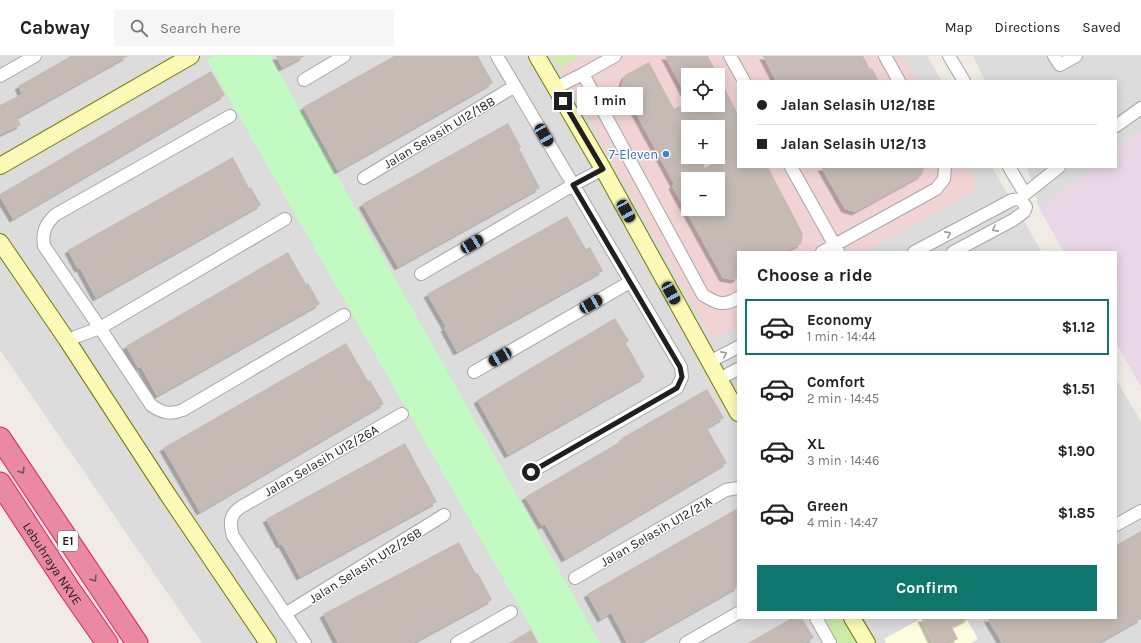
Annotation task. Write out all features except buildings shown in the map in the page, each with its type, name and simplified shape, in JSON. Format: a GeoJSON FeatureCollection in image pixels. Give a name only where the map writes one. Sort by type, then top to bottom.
{"type":"FeatureCollection","features":[{"type":"Feature","properties":{"kind":"highway","name":"Lebuhraya NKVE"},"geometry":{"type":"LineString","coordinates":[[0,438],[137,643]]}},
{"type":"Feature","properties":{"kind":"highway","name":"Lebuhraya NKVE"},"geometry":{"type":"LineString","coordinates":[[0,483],[68,587],[107,643]]}},
{"type":"Feature","properties":{"kind":"street"},"geometry":{"type":"LineString","coordinates":[[0,76],[35,56]]}},
{"type":"Feature","properties":{"kind":"street"},"geometry":{"type":"LineString","coordinates":[[0,166],[191,56]]}},
{"type":"Feature","properties":{"kind":"street"},"geometry":{"type":"LineString","coordinates":[[304,80],[344,56]]}},
{"type":"Feature","properties":{"kind":"street"},"geometry":{"type":"LineString","coordinates":[[497,56],[680,367],[682,377],[677,388],[531,472]]}},
{"type":"Feature","properties":{"kind":"street"},"geometry":{"type":"LineString","coordinates":[[537,56],[603,169],[737,411]]}},
{"type":"Feature","properties":{"kind":"street"},"geometry":{"type":"LineString","coordinates":[[555,88],[615,56]]}},
{"type":"Feature","properties":{"kind":"street"},"geometry":{"type":"LineString","coordinates":[[730,56],[743,80]]}},
{"type":"Feature","properties":{"kind":"street"},"geometry":{"type":"LineString","coordinates":[[885,56],[898,80]]}},
{"type":"Feature","properties":{"kind":"street"},"geometry":{"type":"LineString","coordinates":[[949,56],[963,80]]}},
{"type":"Feature","properties":{"kind":"street"},"geometry":{"type":"LineString","coordinates":[[1057,61],[1076,56]]}},
{"type":"Feature","properties":{"kind":"street"},"geometry":{"type":"LineString","coordinates":[[583,74],[703,295],[716,303],[730,303],[737,299]]}},
{"type":"Feature","properties":{"kind":"street","name":"Jalan Selasih U12/18B"},"geometry":{"type":"LineString","coordinates":[[364,178],[515,86]]}},
{"type":"Feature","properties":{"kind":"street"},"geometry":{"type":"LineString","coordinates":[[1117,125],[1141,108]]}},
{"type":"Feature","properties":{"kind":"street"},"geometry":{"type":"LineString","coordinates":[[230,116],[55,215],[48,223],[43,236],[44,246],[151,405],[162,412],[175,413],[183,410],[344,315]]}},
{"type":"Feature","properties":{"kind":"street"},"geometry":{"type":"LineString","coordinates":[[792,168],[836,248]]}},
{"type":"Feature","properties":{"kind":"street"},"geometry":{"type":"LineString","coordinates":[[826,251],[836,248],[936,189],[944,179],[945,168]]}},
{"type":"Feature","properties":{"kind":"street"},"geometry":{"type":"LineString","coordinates":[[1011,168],[1025,194],[1058,168]]}},
{"type":"Feature","properties":{"kind":"street"},"geometry":{"type":"LineString","coordinates":[[421,274],[603,169]]}},
{"type":"Feature","properties":{"kind":"street"},"geometry":{"type":"LineString","coordinates":[[916,251],[1012,200],[1017,198],[1022,200],[1026,207],[1024,212],[955,251]]}},
{"type":"Feature","properties":{"kind":"street"},"geometry":{"type":"LineString","coordinates":[[67,340],[100,328],[285,219]]}},
{"type":"Feature","properties":{"kind":"street"},"geometry":{"type":"LineString","coordinates":[[0,242],[67,340],[166,492],[268,643]]}},
{"type":"Feature","properties":{"kind":"street"},"geometry":{"type":"LineString","coordinates":[[474,372],[630,282]]}},
{"type":"Feature","properties":{"kind":"street"},"geometry":{"type":"LineString","coordinates":[[709,362],[737,347]]}},
{"type":"Feature","properties":{"kind":"street"},"geometry":{"type":"LineString","coordinates":[[719,379],[737,370]]}},
{"type":"Feature","properties":{"kind":"street","name":"Jalan Selasih U12/26A"},"geometry":{"type":"LineString","coordinates":[[285,614],[233,536],[230,527],[234,512],[402,414]]}},
{"type":"Feature","properties":{"kind":"street","name":"Jalan Selasih U12/21A"},"geometry":{"type":"LineString","coordinates":[[575,578],[726,490],[737,488]]}},
{"type":"Feature","properties":{"kind":"street"},"geometry":{"type":"LineString","coordinates":[[1117,524],[1141,511]]}},
{"type":"Feature","properties":{"kind":"street","name":"Jalan Selasih U12/26B"},"geometry":{"type":"LineString","coordinates":[[285,614],[444,515]]}},
{"type":"Feature","properties":{"kind":"street"},"geometry":{"type":"LineString","coordinates":[[457,643],[511,612]]}},
{"type":"Feature","properties":{"kind":"street"},"geometry":{"type":"LineString","coordinates":[[285,614],[306,643]]}},
{"type":"Feature","properties":{"kind":"street"},"geometry":{"type":"LineString","coordinates":[[686,643],[737,614]]}},
{"type":"Feature","properties":{"kind":"street"},"geometry":{"type":"LineString","coordinates":[[817,619],[830,643]]}},
{"type":"Feature","properties":{"kind":"street"},"geometry":{"type":"LineString","coordinates":[[853,619],[867,643]]}},
{"type":"Feature","properties":{"kind":"shaded area"},"geometry":{"type":"Polygon","coordinates":[[[0,56],[927,56],[941,80],[737,80],[737,168],[993,168],[1041,251],[737,251],[737,619],[1117,619],[1117,381],[1141,422],[1141,643],[202,643],[0,350],[0,56]]]}},
{"type":"Feature","properties":{"kind":"shaded area"},"geometry":{"type":"Polygon","coordinates":[[[580,56],[904,56],[917,80],[737,80],[737,168],[968,168],[978,188],[868,251],[737,251],[737,326],[713,340],[560,68],[580,56]]]}},
{"type":"Feature","properties":{"kind":"shaded area"},"geometry":{"type":"Polygon","coordinates":[[[973,56],[1141,56],[1141,386],[1117,345],[1117,251],[1063,251],[1040,209],[1027,168],[1117,168],[1117,80],[985,80],[973,56]]]}},
{"type":"Feature","properties":{"kind":"shaded area"},"geometry":{"type":"Polygon","coordinates":[[[1141,131],[1141,386],[1117,345],[1117,251],[1063,251],[1040,209],[1093,168],[1117,168],[1117,149],[1141,131]]]}},
{"type":"Feature","properties":{"kind":"shaded area"},"geometry":{"type":"Polygon","coordinates":[[[920,619],[967,619],[978,639],[971,643],[886,643],[884,639],[920,619]]]}},
{"type":"Feature","properties":{"kind":"green space"},"geometry":{"type":"Polygon","coordinates":[[[215,56],[270,56],[600,643],[540,643],[207,60],[215,56]]]}},
{"type":"Feature","properties":{"kind":"green space"},"geometry":{"type":"Polygon","coordinates":[[[553,56],[580,56],[560,68],[553,56]]]}},
{"type":"Feature","properties":{"kind":"green space"},"geometry":{"type":"Polygon","coordinates":[[[825,619],[844,619],[856,643],[838,643],[825,619]]]}},
{"type":"Feature","properties":{"kind":"place","name":"7-Eleven"},"geometry":{"type":"Point","coordinates":[666,154]}},
{"type":"Feature","properties":{"kind":"route"},"geometry":{"type":"LineString","coordinates":[[531,472],[677,388],[682,377],[680,367],[573,185],[603,169],[563,101]]}}]}
